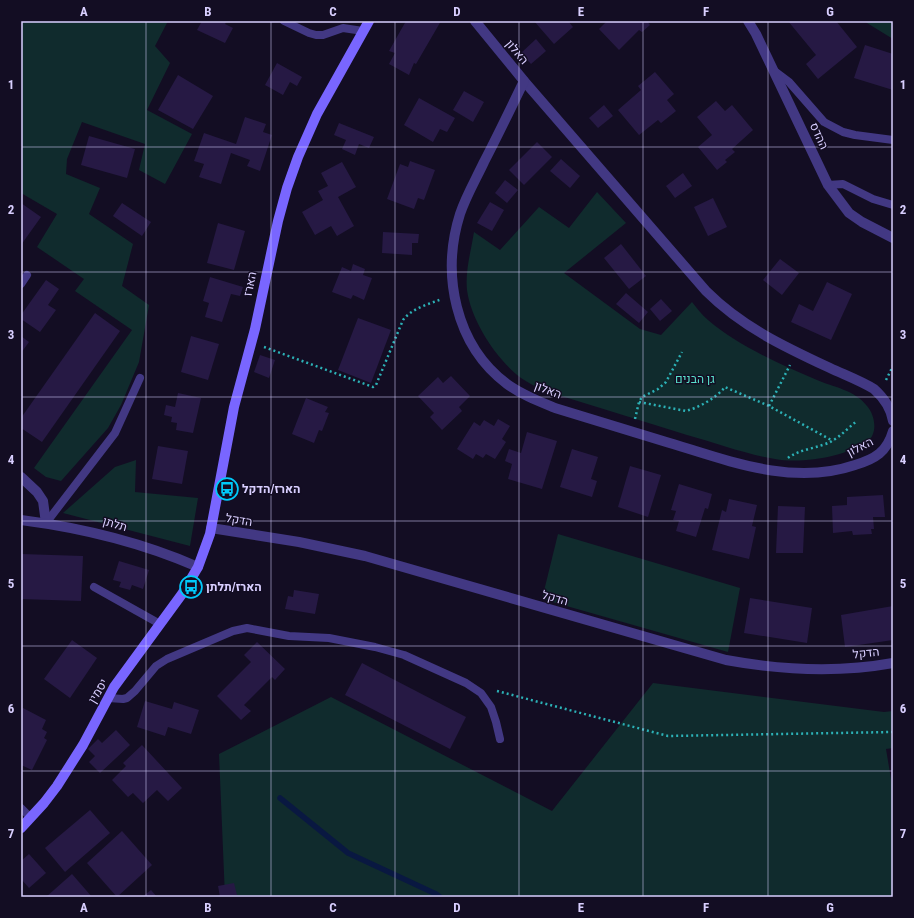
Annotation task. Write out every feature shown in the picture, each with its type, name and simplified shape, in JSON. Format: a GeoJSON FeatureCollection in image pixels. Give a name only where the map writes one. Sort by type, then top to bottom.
{"type":"FeatureCollection","features":[{"type":"Feature","properties":{"kind":"street","name":"הארז"},"geometry":{"type":"LineString","coordinates":[[198,567],[208,542],[234,407],[251,342],[278,221],[292,172],[317,114],[369,21]]}},
{"type":"Feature","properties":{"kind":"street","name":"האלון"},"geometry":{"type":"LineString","coordinates":[[475,21],[524,81],[713,298],[750,328],[782,346],[874,389],[889,407],[893,421]]}},
{"type":"Feature","properties":{"kind":"street","name":"ההדס"},"geometry":{"type":"LineString","coordinates":[[748,21],[756,34],[828,185],[849,213],[862,222],[893,238]]}},
{"type":"Feature","properties":{"kind":"street","name":"האלון"},"geometry":{"type":"LineString","coordinates":[[524,81],[472,186],[460,214],[453,249],[451,270],[454,294],[461,322],[472,345],[488,366],[506,384],[529,398],[632,432],[722,459],[771,470],[802,474],[830,472],[845,469],[864,462],[880,453],[889,443],[893,431]]}},
{"type":"Feature","properties":{"kind":"street"},"geometry":{"type":"LineString","coordinates":[[21,477],[37,492],[42,501],[46,523]]}},
{"type":"Feature","properties":{"kind":"street","name":"תלתן"},"geometry":{"type":"LineString","coordinates":[[21,520],[88,530],[159,551],[198,567]]}},
{"type":"Feature","properties":{"kind":"street","name":"הדקל"},"geometry":{"type":"LineString","coordinates":[[211,528],[304,543],[369,558],[726,660],[759,666],[798,669],[851,668],[893,663]]}},
{"type":"Feature","properties":{"kind":"street","name":"יסמין"},"geometry":{"type":"LineString","coordinates":[[21,828],[44,803],[70,767],[108,698],[186,587],[198,567]]}},
{"type":"Feature","properties":{"kind":"lane"},"geometry":{"type":"LineString","coordinates":[[284,21],[316,35],[323,35],[343,28],[363,31]]}},
{"type":"Feature","properties":{"kind":"lane"},"geometry":{"type":"LineString","coordinates":[[773,70],[789,82],[824,122],[829,125],[843,132],[855,135],[893,140]]}},
{"type":"Feature","properties":{"kind":"lane"},"geometry":{"type":"LineString","coordinates":[[828,185],[843,184],[873,199],[893,205]]}},
{"type":"Feature","properties":{"kind":"lane"},"geometry":{"type":"LineString","coordinates":[[21,284],[27,275]]}},
{"type":"Feature","properties":{"kind":"lane"},"geometry":{"type":"LineString","coordinates":[[46,523],[115,433],[140,378]]}},
{"type":"Feature","properties":{"kind":"lane"},"geometry":{"type":"LineString","coordinates":[[94,587],[160,624]]}},
{"type":"Feature","properties":{"kind":"lane"},"geometry":{"type":"LineString","coordinates":[[108,698],[127,698],[135,691],[156,666],[167,659],[232,631],[247,628],[289,636],[329,638],[376,647],[404,655],[466,683],[481,694],[490,707],[496,722],[500,739]]}},
{"type":"Feature","properties":{"kind":"lane"},"geometry":{"type":"LineString","coordinates":[[21,808],[31,818]]}},
{"type":"Feature","properties":{"kind":"path"},"geometry":{"type":"LineString","coordinates":[[251,342],[373,387],[376,385],[403,320],[407,314],[454,294]]}},
{"type":"Feature","properties":{"kind":"path"},"geometry":{"type":"LineString","coordinates":[[632,432],[639,402],[642,397],[658,389],[666,382],[682,352]]}},
{"type":"Feature","properties":{"kind":"path"},"geometry":{"type":"LineString","coordinates":[[769,406],[797,352]]}},
{"type":"Feature","properties":{"kind":"path"},"geometry":{"type":"LineString","coordinates":[[639,402],[686,411],[694,409],[719,394],[725,387],[769,406],[833,441]]}},
{"type":"Feature","properties":{"kind":"path"},"geometry":{"type":"LineString","coordinates":[[771,470],[792,454],[833,441],[857,421]]}},
{"type":"Feature","properties":{"kind":"path"},"geometry":{"type":"LineString","coordinates":[[496,691],[668,736],[893,732]]}},
{"type":"Feature","properties":{"kind":"green space"},"geometry":{"type":"Polygon","coordinates":[[[21,21],[168,21],[155,46],[170,63],[147,110],[192,134],[165,184],[139,170],[145,144],[82,122],[67,159],[66,174],[100,188],[89,214],[133,244],[122,286],[149,305],[139,362],[121,405],[108,428],[61,481],[46,477],[34,468],[132,330],[75,291],[84,279],[37,247],[57,214],[21,193],[21,21]]]}},
{"type":"Feature","properties":{"kind":"green space"},"geometry":{"type":"Polygon","coordinates":[[[865,21],[893,21],[893,39],[867,23],[865,21]]]}},
{"type":"Feature","properties":{"kind":"green space","name":"גן הבנים"},"geometry":{"type":"Polygon","coordinates":[[[597,192],[626,223],[564,273],[640,329],[661,335],[692,302],[708,320],[732,338],[789,368],[856,396],[867,406],[872,414],[874,429],[871,438],[859,447],[823,458],[798,461],[775,459],[731,448],[545,391],[524,380],[512,370],[486,339],[469,302],[467,276],[474,232],[500,250],[539,207],[569,228],[597,192]]]}},
{"type":"Feature","properties":{"kind":"green space"},"geometry":{"type":"Polygon","coordinates":[[[136,460],[135,492],[198,498],[190,546],[63,513],[115,467],[136,460]]]}},
{"type":"Feature","properties":{"kind":"green space"},"geometry":{"type":"Polygon","coordinates":[[[558,534],[740,588],[728,652],[542,599],[558,534]]]}},
{"type":"Feature","properties":{"kind":"green space"},"geometry":{"type":"Polygon","coordinates":[[[653,683],[884,712],[893,711],[893,748],[886,749],[893,791],[893,897],[225,897],[219,754],[331,697],[552,811],[653,683]]]}},
{"type":"Feature","properties":{"kind":"building"},"geometry":{"type":"Polygon","coordinates":[[[202,21],[227,21],[225,24],[233,28],[225,43],[197,30],[202,21]]]}},
{"type":"Feature","properties":{"kind":"building"},"geometry":{"type":"Polygon","coordinates":[[[406,21],[441,21],[416,64],[414,63],[409,75],[389,64],[395,53],[389,51],[406,21]]]}},
{"type":"Feature","properties":{"kind":"building"},"geometry":{"type":"Polygon","coordinates":[[[534,21],[568,21],[573,27],[554,44],[534,21]]]}},
{"type":"Feature","properties":{"kind":"building"},"geometry":{"type":"Polygon","coordinates":[[[607,21],[647,21],[650,25],[642,32],[639,30],[619,50],[599,29],[607,21]]]}},
{"type":"Feature","properties":{"kind":"building"},"geometry":{"type":"Polygon","coordinates":[[[788,21],[836,21],[857,47],[818,79],[806,64],[816,55],[788,21]]]}},
{"type":"Feature","properties":{"kind":"building"},"geometry":{"type":"Polygon","coordinates":[[[536,39],[546,51],[531,64],[521,53],[536,39]]]}},
{"type":"Feature","properties":{"kind":"building"},"geometry":{"type":"Polygon","coordinates":[[[865,45],[893,54],[893,90],[854,78],[865,45]]]}},
{"type":"Feature","properties":{"kind":"building"},"geometry":{"type":"Polygon","coordinates":[[[277,63],[302,77],[297,86],[290,82],[283,95],[265,85],[277,63]]]}},
{"type":"Feature","properties":{"kind":"building"},"geometry":{"type":"Polygon","coordinates":[[[655,72],[674,94],[667,100],[676,111],[661,123],[658,120],[639,135],[618,110],[641,90],[638,86],[655,72]]]}},
{"type":"Feature","properties":{"kind":"building"},"geometry":{"type":"Polygon","coordinates":[[[178,75],[213,96],[193,129],[158,110],[178,75]]]}},
{"type":"Feature","properties":{"kind":"building"},"geometry":{"type":"Polygon","coordinates":[[[464,91],[484,102],[473,122],[453,110],[464,91]]]}},
{"type":"Feature","properties":{"kind":"building"},"geometry":{"type":"Polygon","coordinates":[[[419,98],[455,118],[447,132],[440,129],[433,142],[404,125],[419,98]]]}},
{"type":"Feature","properties":{"kind":"building"},"geometry":{"type":"Polygon","coordinates":[[[716,101],[725,111],[732,105],[753,130],[732,149],[735,152],[725,160],[727,162],[717,170],[698,147],[712,135],[697,117],[716,101]]]}},
{"type":"Feature","properties":{"kind":"building"},"geometry":{"type":"Polygon","coordinates":[[[604,105],[613,116],[598,128],[589,118],[604,105]]]}},
{"type":"Feature","properties":{"kind":"building"},"geometry":{"type":"Polygon","coordinates":[[[245,117],[266,124],[263,132],[272,135],[260,171],[247,166],[250,160],[231,153],[221,184],[199,177],[204,164],[194,161],[204,133],[236,144],[245,117]]]}},
{"type":"Feature","properties":{"kind":"building"},"geometry":{"type":"Polygon","coordinates":[[[339,123],[374,137],[369,148],[359,144],[355,155],[342,149],[346,140],[334,135],[339,123]]]}},
{"type":"Feature","properties":{"kind":"building"},"geometry":{"type":"Polygon","coordinates":[[[89,136],[135,149],[127,178],[81,165],[89,136]]]}},
{"type":"Feature","properties":{"kind":"building"},"geometry":{"type":"Polygon","coordinates":[[[537,142],[552,157],[524,185],[509,170],[537,142]]]}},
{"type":"Feature","properties":{"kind":"building"},"geometry":{"type":"Polygon","coordinates":[[[561,159],[580,176],[570,188],[550,171],[561,159]]]}},
{"type":"Feature","properties":{"kind":"building"},"geometry":{"type":"Polygon","coordinates":[[[410,161],[435,170],[424,200],[418,198],[414,209],[387,199],[400,164],[408,167],[410,161]]]}},
{"type":"Feature","properties":{"kind":"building"},"geometry":{"type":"Polygon","coordinates":[[[342,162],[356,187],[338,197],[354,226],[337,236],[331,226],[315,235],[302,212],[323,200],[318,191],[328,186],[321,173],[342,162]]]}},
{"type":"Feature","properties":{"kind":"building"},"geometry":{"type":"Polygon","coordinates":[[[683,173],[692,186],[675,198],[666,186],[683,173]]]}},
{"type":"Feature","properties":{"kind":"building"},"geometry":{"type":"Polygon","coordinates":[[[505,180],[518,190],[507,203],[495,193],[505,180]]]}},
{"type":"Feature","properties":{"kind":"building"},"geometry":{"type":"Polygon","coordinates":[[[713,198],[727,227],[708,236],[694,207],[713,198]]]}},
{"type":"Feature","properties":{"kind":"building"},"geometry":{"type":"Polygon","coordinates":[[[490,202],[504,210],[492,231],[477,223],[490,202]]]}},
{"type":"Feature","properties":{"kind":"building"},"geometry":{"type":"Polygon","coordinates":[[[21,203],[41,217],[21,245],[21,203]]]}},
{"type":"Feature","properties":{"kind":"building"},"geometry":{"type":"Polygon","coordinates":[[[122,203],[151,222],[142,236],[113,216],[122,203]]]}},
{"type":"Feature","properties":{"kind":"building"},"geometry":{"type":"Polygon","coordinates":[[[218,223],[245,231],[234,270],[207,263],[218,223]]]}},
{"type":"Feature","properties":{"kind":"building"},"geometry":{"type":"Polygon","coordinates":[[[383,232],[419,234],[418,243],[412,243],[412,255],[382,253],[383,232]]]}},
{"type":"Feature","properties":{"kind":"building"},"geometry":{"type":"Polygon","coordinates":[[[621,244],[646,276],[629,289],[604,258],[621,244]]]}},
{"type":"Feature","properties":{"kind":"building"},"geometry":{"type":"Polygon","coordinates":[[[780,259],[799,273],[782,295],[763,280],[780,259]]]}},
{"type":"Feature","properties":{"kind":"building"},"geometry":{"type":"Polygon","coordinates":[[[353,264],[365,269],[363,275],[372,278],[364,300],[353,295],[351,299],[332,292],[342,267],[351,271],[353,264]]]}},
{"type":"Feature","properties":{"kind":"building"},"geometry":{"type":"Polygon","coordinates":[[[210,277],[243,287],[240,296],[231,294],[222,322],[205,317],[209,303],[203,301],[210,277]]]}},
{"type":"Feature","properties":{"kind":"building"},"geometry":{"type":"Polygon","coordinates":[[[46,280],[59,289],[48,305],[56,310],[40,332],[21,319],[21,315],[46,280]]]}},
{"type":"Feature","properties":{"kind":"building"},"geometry":{"type":"Polygon","coordinates":[[[827,282],[852,294],[831,340],[791,322],[799,304],[813,311],[827,282]]]}},
{"type":"Feature","properties":{"kind":"building"},"geometry":{"type":"Polygon","coordinates":[[[626,293],[648,312],[639,323],[616,304],[626,293]]]}},
{"type":"Feature","properties":{"kind":"building"},"geometry":{"type":"Polygon","coordinates":[[[661,299],[672,311],[660,321],[650,309],[661,299]]]}},
{"type":"Feature","properties":{"kind":"building"},"geometry":{"type":"Polygon","coordinates":[[[95,313],[120,331],[42,442],[21,428],[21,418],[95,313]]]}},
{"type":"Feature","properties":{"kind":"building"},"geometry":{"type":"Polygon","coordinates":[[[358,318],[391,330],[371,383],[338,370],[358,318]]]}},
{"type":"Feature","properties":{"kind":"building"},"geometry":{"type":"Polygon","coordinates":[[[21,336],[29,342],[21,353],[21,336]]]}},
{"type":"Feature","properties":{"kind":"building"},"geometry":{"type":"Polygon","coordinates":[[[191,336],[219,344],[208,380],[181,372],[191,336]]]}},
{"type":"Feature","properties":{"kind":"building"},"geometry":{"type":"Polygon","coordinates":[[[260,355],[275,360],[269,378],[254,372],[260,355]]]}},
{"type":"Feature","properties":{"kind":"building"},"geometry":{"type":"Polygon","coordinates":[[[451,376],[470,396],[459,407],[462,411],[442,430],[430,417],[434,413],[418,396],[438,377],[443,383],[451,376]]]}},
{"type":"Feature","properties":{"kind":"building"},"geometry":{"type":"Polygon","coordinates":[[[178,393],[201,398],[193,433],[176,430],[177,423],[171,422],[172,417],[164,415],[166,405],[175,407],[178,393]]]}},
{"type":"Feature","properties":{"kind":"building"},"geometry":{"type":"Polygon","coordinates":[[[306,398],[328,407],[325,412],[329,413],[322,431],[319,430],[314,443],[292,434],[306,398]]]}},
{"type":"Feature","properties":{"kind":"building"},"geometry":{"type":"Polygon","coordinates":[[[498,419],[510,426],[502,439],[506,442],[495,459],[486,454],[483,458],[476,454],[473,459],[457,449],[474,422],[480,426],[484,420],[494,426],[498,419]]]}},
{"type":"Feature","properties":{"kind":"building"},"geometry":{"type":"Polygon","coordinates":[[[527,432],[557,441],[542,489],[508,479],[512,464],[505,461],[509,449],[521,453],[527,432]]]}},
{"type":"Feature","properties":{"kind":"building"},"geometry":{"type":"Polygon","coordinates":[[[158,446],[188,451],[182,484],[152,479],[158,446]]]}},
{"type":"Feature","properties":{"kind":"building"},"geometry":{"type":"Polygon","coordinates":[[[572,449],[598,457],[591,479],[597,481],[592,497],[560,487],[572,449]]]}},
{"type":"Feature","properties":{"kind":"building"},"geometry":{"type":"Polygon","coordinates":[[[630,466],[661,475],[648,517],[618,507],[630,466]]]}},
{"type":"Feature","properties":{"kind":"building"},"geometry":{"type":"Polygon","coordinates":[[[679,484],[712,494],[708,509],[705,508],[696,537],[676,531],[679,521],[673,520],[676,511],[671,510],[679,484]]]}},
{"type":"Feature","properties":{"kind":"building"},"geometry":{"type":"Polygon","coordinates":[[[883,495],[885,517],[873,517],[874,529],[871,529],[872,534],[853,535],[852,531],[833,533],[832,506],[847,505],[847,497],[883,495]]]}},
{"type":"Feature","properties":{"kind":"building"},"geometry":{"type":"Polygon","coordinates":[[[729,499],[757,505],[752,526],[756,527],[749,559],[712,550],[722,510],[726,512],[729,499]]]}},
{"type":"Feature","properties":{"kind":"building"},"geometry":{"type":"Polygon","coordinates":[[[778,506],[805,507],[803,553],[776,553],[778,506]]]}},
{"type":"Feature","properties":{"kind":"building"},"geometry":{"type":"Polygon","coordinates":[[[21,554],[83,556],[81,601],[21,599],[21,554]]]}},
{"type":"Feature","properties":{"kind":"building"},"geometry":{"type":"Polygon","coordinates":[[[119,561],[149,570],[143,589],[132,585],[130,590],[119,587],[121,582],[113,580],[119,561]]]}},
{"type":"Feature","properties":{"kind":"building"},"geometry":{"type":"Polygon","coordinates":[[[294,590],[319,594],[315,614],[285,609],[288,596],[293,597],[294,590]]]}},
{"type":"Feature","properties":{"kind":"building"},"geometry":{"type":"Polygon","coordinates":[[[750,598],[812,608],[807,643],[744,633],[750,598]]]}},
{"type":"Feature","properties":{"kind":"building"},"geometry":{"type":"Polygon","coordinates":[[[893,606],[893,640],[845,647],[841,615],[893,606]]]}},
{"type":"Feature","properties":{"kind":"building"},"geometry":{"type":"Polygon","coordinates":[[[72,640],[97,658],[70,698],[44,679],[72,640]]]}},
{"type":"Feature","properties":{"kind":"building"},"geometry":{"type":"Polygon","coordinates":[[[257,642],[285,669],[275,680],[272,677],[244,705],[251,711],[241,720],[217,696],[251,662],[244,655],[257,642]]]}},
{"type":"Feature","properties":{"kind":"building"},"geometry":{"type":"Polygon","coordinates":[[[362,663],[466,717],[450,749],[345,695],[362,663]]]}},
{"type":"Feature","properties":{"kind":"building"},"geometry":{"type":"Polygon","coordinates":[[[145,701],[172,709],[174,702],[199,710],[191,734],[168,727],[165,736],[137,727],[145,701]]]}},
{"type":"Feature","properties":{"kind":"building"},"geometry":{"type":"Polygon","coordinates":[[[23,708],[46,720],[42,729],[47,732],[44,738],[47,740],[32,770],[21,765],[21,711],[23,708]]]}},
{"type":"Feature","properties":{"kind":"building"},"geometry":{"type":"Polygon","coordinates":[[[116,730],[130,745],[100,773],[89,762],[95,756],[88,749],[98,739],[102,743],[116,730]]]}},
{"type":"Feature","properties":{"kind":"building"},"geometry":{"type":"Polygon","coordinates":[[[142,745],[182,788],[168,801],[157,790],[143,803],[133,793],[128,797],[112,780],[126,766],[123,763],[142,745]]]}},
{"type":"Feature","properties":{"kind":"building"},"geometry":{"type":"Polygon","coordinates":[[[90,810],[110,833],[65,872],[45,848],[90,810]]]}},
{"type":"Feature","properties":{"kind":"building"},"geometry":{"type":"Polygon","coordinates":[[[122,831],[152,865],[117,897],[87,863],[122,831]]]}},
{"type":"Feature","properties":{"kind":"building"},"geometry":{"type":"Polygon","coordinates":[[[29,854],[46,873],[29,888],[21,879],[21,861],[29,854]]]}},
{"type":"Feature","properties":{"kind":"building"},"geometry":{"type":"Polygon","coordinates":[[[72,874],[92,897],[46,897],[72,874]]]}},
{"type":"Feature","properties":{"kind":"building"},"geometry":{"type":"Polygon","coordinates":[[[234,883],[237,895],[220,897],[218,886],[234,883]]]}},
{"type":"Feature","properties":{"kind":"building"},"geometry":{"type":"Polygon","coordinates":[[[151,890],[157,897],[142,897],[151,890]]]}},
{"type":"Feature","properties":{"kind":"waterway"},"geometry":{"type":"LineString","coordinates":[[280,798],[348,853],[440,897]]}},
{"type":"Feature","properties":{"kind":"place","name":"הארז/הדקל"},"geometry":{"type":"Point","coordinates":[227,489]}},
{"type":"Feature","properties":{"kind":"place","name":"הארז/תלתן"},"geometry":{"type":"Point","coordinates":[191,587]}}]}
